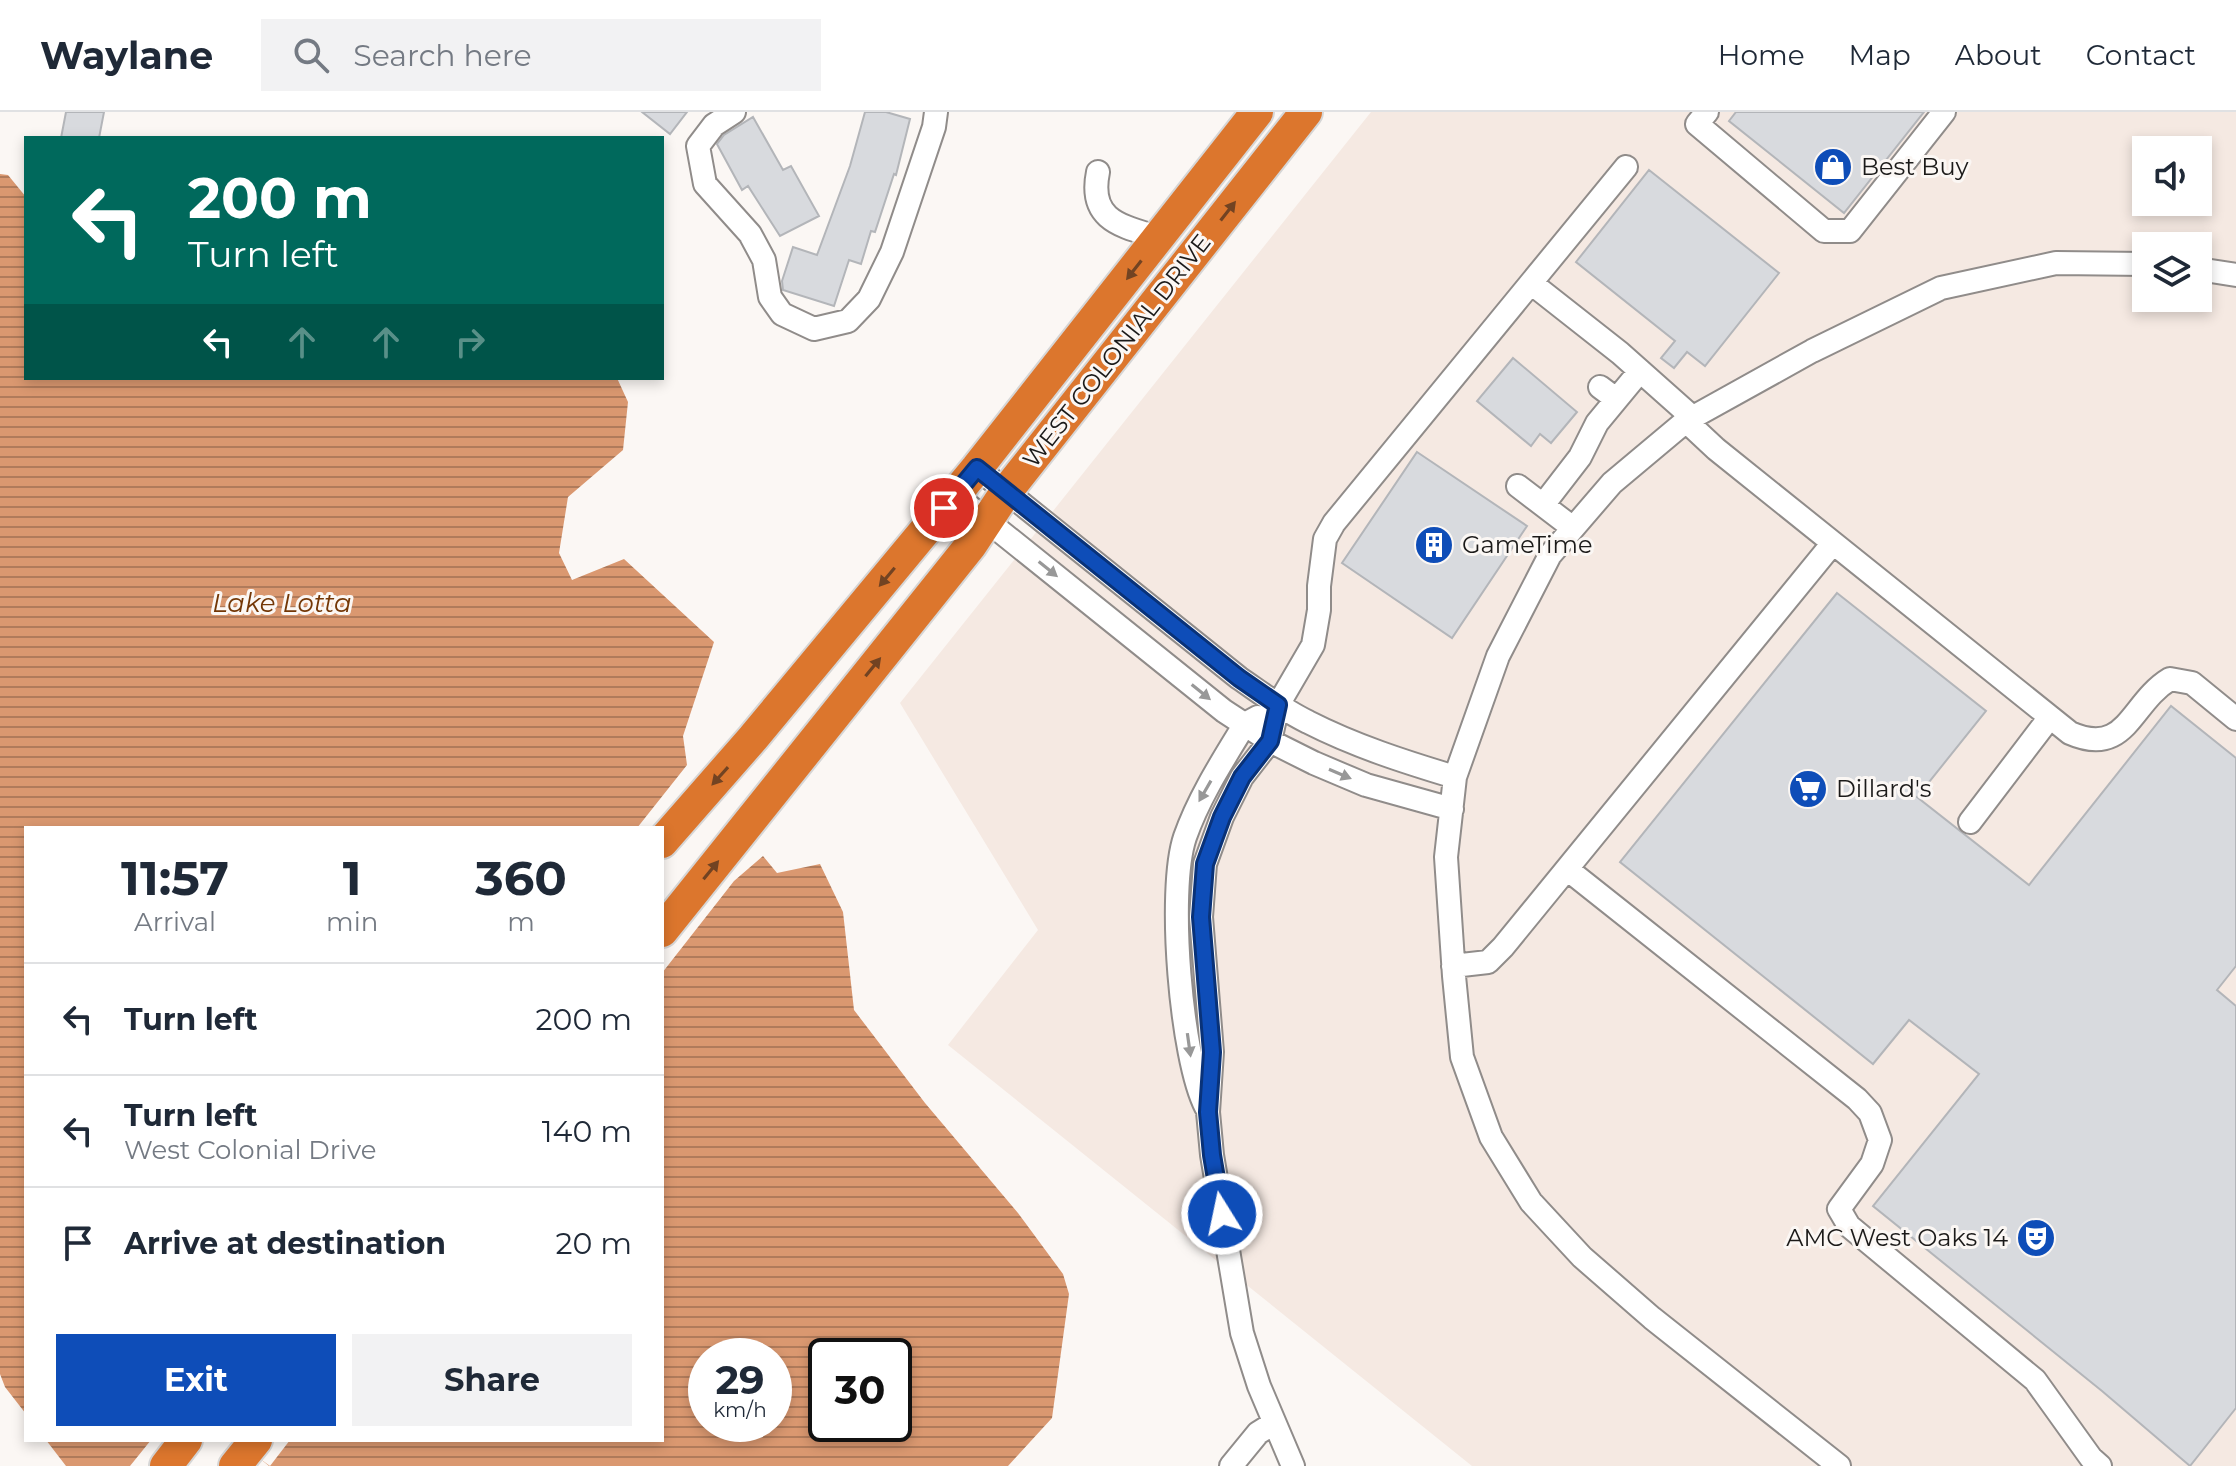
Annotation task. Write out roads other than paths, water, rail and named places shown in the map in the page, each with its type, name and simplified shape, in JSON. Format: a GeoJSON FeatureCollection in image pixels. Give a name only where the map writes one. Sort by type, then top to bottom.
{"type":"FeatureCollection","features":[{"type":"Feature","properties":{"kind":"highway","name":"WEST COLONIAL DRIVE"},"geometry":{"type":"LineString","coordinates":[[664,840],[955,495],[1257,112]]}},
{"type":"Feature","properties":{"kind":"highway","name":"WEST COLONIAL DRIVE"},"geometry":{"type":"LineString","coordinates":[[664,928],[961,557],[1006,492],[1306,112]]}},
{"type":"Feature","properties":{"kind":"highway"},"geometry":{"type":"LineString","coordinates":[[166,1466],[184,1442]]}},
{"type":"Feature","properties":{"kind":"street"},"geometry":{"type":"LineString","coordinates":[[734,112],[714,125],[698,146],[705,184],[750,234],[764,260],[770,297],[782,314],[814,329],[848,321],[869,299],[892,252],[934,127],[936,112]]}},
{"type":"Feature","properties":{"kind":"street"},"geometry":{"type":"LineString","coordinates":[[1707,112],[1697,124],[1824,231],[1850,231],[1944,112]]}},
{"type":"Feature","properties":{"kind":"street"},"geometry":{"type":"LineString","coordinates":[[1293,1466],[1242,1333],[1212,1155],[1208,1112],[1212,1052],[1201,917],[1205,864],[1222,817],[1242,777],[1270,741],[1278,705],[1313,645],[1325,539],[1329,531],[1513,320],[1531,283],[1626,167]]}},
{"type":"Feature","properties":{"kind":"street"},"geometry":{"type":"LineString","coordinates":[[1098,172],[1096,203],[1104,213],[1121,226],[1160,238]]}},
{"type":"Feature","properties":{"kind":"street"},"geometry":{"type":"LineString","coordinates":[[1839,1466],[1652,1318],[1582,1257],[1531,1202],[1491,1137],[1462,1057],[1446,857],[1455,777],[1498,656],[1550,555],[1612,483],[1689,419],[1812,351],[1941,288],[2056,263],[2132,264]]}},
{"type":"Feature","properties":{"kind":"street"},"geometry":{"type":"LineString","coordinates":[[2212,271],[2236,275]]}},
{"type":"Feature","properties":{"kind":"street"},"geometry":{"type":"LineString","coordinates":[[1531,283],[1640,371],[1716,449],[2070,733],[2086,740],[2100,741],[2113,737],[2124,728],[2156,687],[2170,679],[2192,683],[2236,719]]}},
{"type":"Feature","properties":{"kind":"street"},"geometry":{"type":"LineString","coordinates":[[1543,505],[1580,457],[1608,393],[1640,371]]}},
{"type":"Feature","properties":{"kind":"street"},"geometry":{"type":"LineString","coordinates":[[977,468],[1239,678],[1278,705],[1385,755],[1455,777]]}},
{"type":"Feature","properties":{"kind":"street"},"geometry":{"type":"LineString","coordinates":[[1518,486],[1573,528]]}},
{"type":"Feature","properties":{"kind":"street"},"geometry":{"type":"LineString","coordinates":[[955,495],[1224,711],[1270,741],[1366,785],[1452,809]]}},
{"type":"Feature","properties":{"kind":"street"},"geometry":{"type":"LineString","coordinates":[[1453,966],[1488,962],[1833,543]]}},
{"type":"Feature","properties":{"kind":"street"},"geometry":{"type":"LineString","coordinates":[[1208,1112],[1197,1090],[1177,943],[1177,884],[1184,840],[1199,802],[1245,724],[1278,705]]}},
{"type":"Feature","properties":{"kind":"street"},"geometry":{"type":"LineString","coordinates":[[1970,822],[2050,717]]}},
{"type":"Feature","properties":{"kind":"street"},"geometry":{"type":"LineString","coordinates":[[1567,869],[1857,1099],[1870,1113],[1880,1140],[1872,1164],[1839,1209],[1849,1226],[2035,1380],[2100,1466]]}},
{"type":"Feature","properties":{"kind":"street"},"geometry":{"type":"LineString","coordinates":[[1231,1466],[1258,1433],[1274,1423]]}},
{"type":"Feature","properties":{"kind":"water","name":"Lake Lotta"},"geometry":{"type":"Polygon","coordinates":[[[0,174],[8,175],[24,195],[24,380],[618,380],[628,402],[623,450],[568,497],[559,553],[572,580],[624,559],[714,642],[683,736],[687,765],[639,826],[24,826],[24,1411],[5,1387],[0,1374],[0,174]]]}},
{"type":"Feature","properties":{"kind":"water"},"geometry":{"type":"Polygon","coordinates":[[[763,856],[777,873],[820,864],[843,912],[854,1010],[925,1103],[1018,1213],[1063,1274],[1069,1294],[1052,1418],[1008,1466],[269,1466],[239,1442],[664,1442],[664,970],[734,881],[763,856]]]}},
{"type":"Feature","properties":{"kind":"water"},"geometry":{"type":"Polygon","coordinates":[[[48,1442],[149,1442],[130,1466],[66,1466],[48,1442]]]}},
{"type":"Feature","properties":{"kind":"place","name":"Best Buy"},"geometry":{"type":"Point","coordinates":[1833,167]}},
{"type":"Feature","properties":{"kind":"place","name":"GameTime"},"geometry":{"type":"Point","coordinates":[1434,545]}},
{"type":"Feature","properties":{"kind":"place","name":"Dillard's"},"geometry":{"type":"Point","coordinates":[1808,789]}},
{"type":"Feature","properties":{"kind":"place","name":"AMC West Oaks 14"},"geometry":{"type":"Point","coordinates":[2036,1238]}}]}
